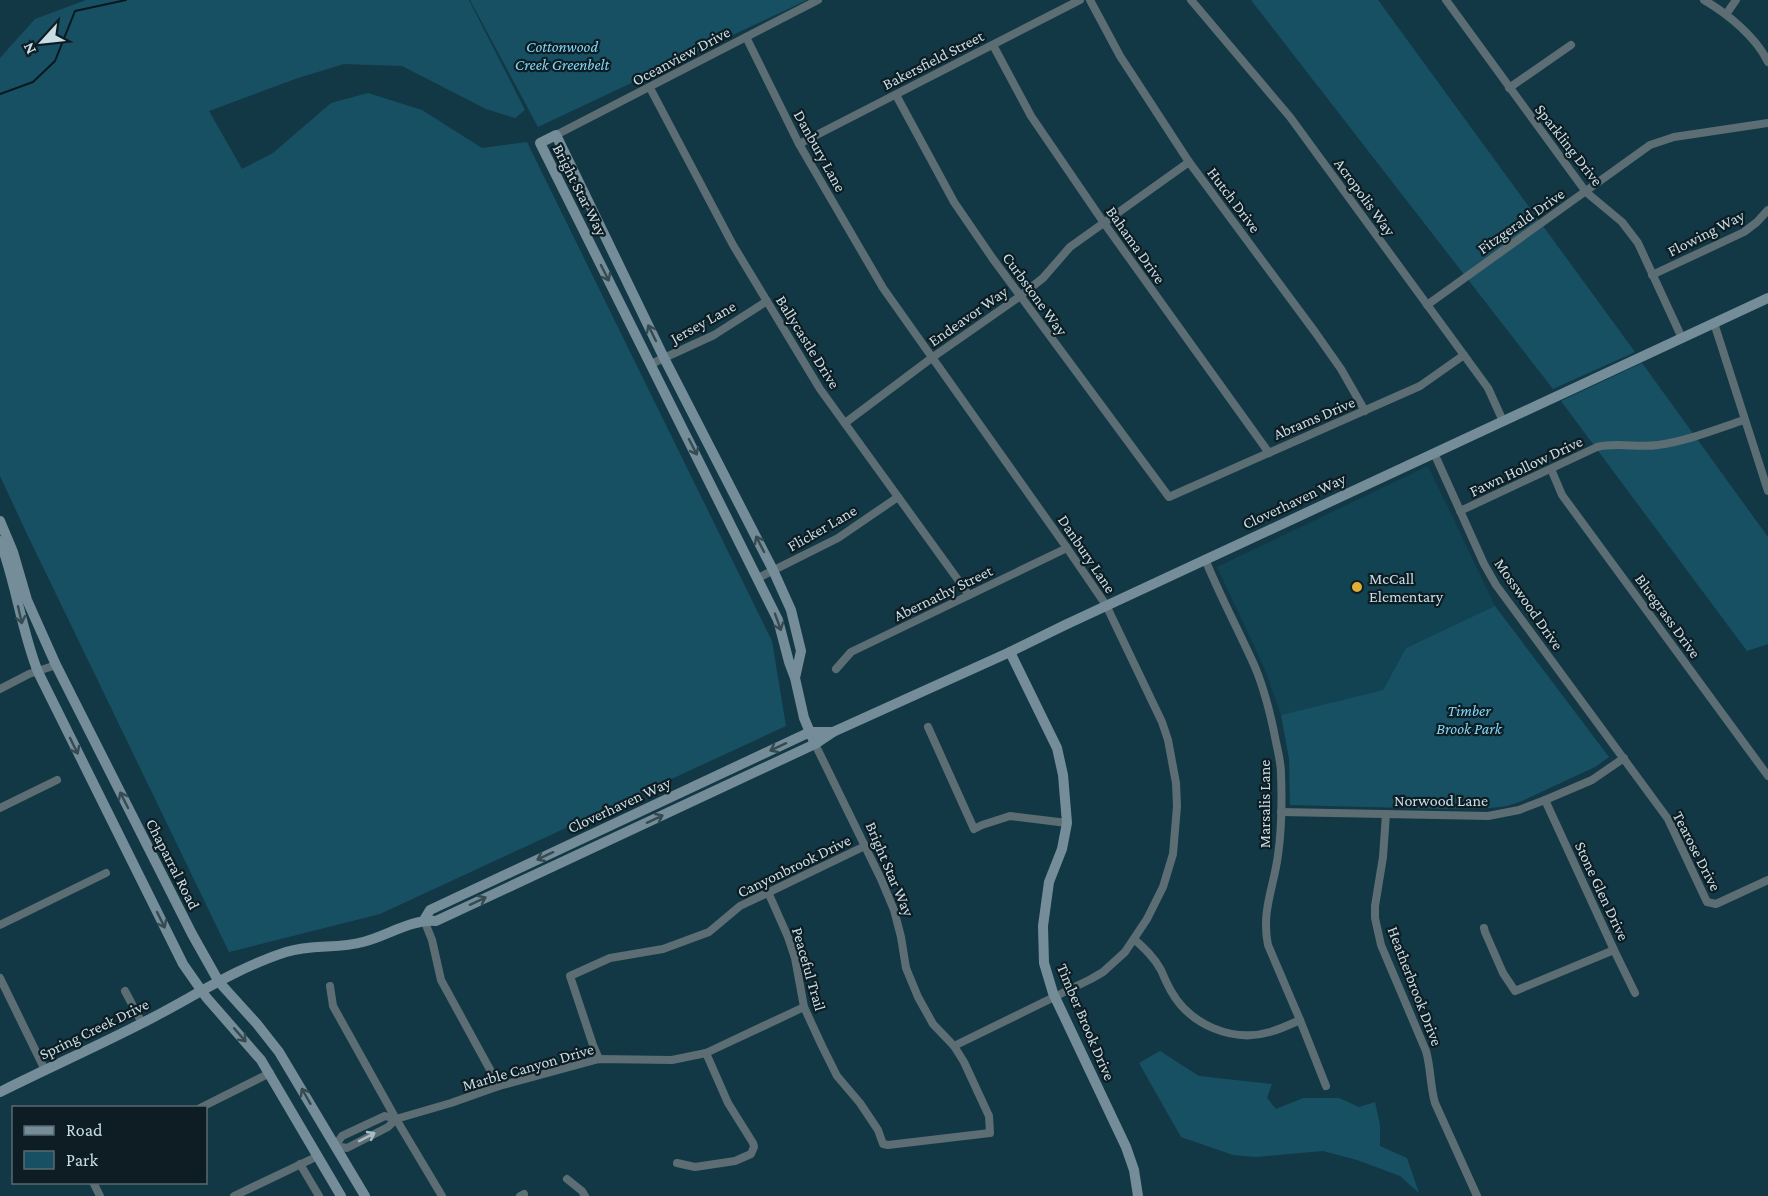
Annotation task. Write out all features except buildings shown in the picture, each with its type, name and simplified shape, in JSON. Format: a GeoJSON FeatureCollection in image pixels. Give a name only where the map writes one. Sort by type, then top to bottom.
{"type":"FeatureCollection","features":[{"type":"Feature","properties":{"kind":"street","name":"Oceanview Drive"},"geometry":{"type":"LineString","coordinates":[[556,135],[818,0]]}},
{"type":"Feature","properties":{"kind":"street","name":"Bakersfield Street"},"geometry":{"type":"LineString","coordinates":[[799,144],[1080,0]]}},
{"type":"Feature","properties":{"kind":"street","name":"Hutch Drive"},"geometry":{"type":"LineString","coordinates":[[1090,0],[1120,56],[1189,162],[1315,332],[1341,369],[1365,411]]}},
{"type":"Feature","properties":{"kind":"street","name":"Acropolis Way"},"geometry":{"type":"LineString","coordinates":[[1191,0],[1290,117],[1488,388],[1503,421]]}},
{"type":"Feature","properties":{"kind":"street","name":"Sparkling Drive"},"geometry":{"type":"LineString","coordinates":[[1446,0],[1586,192],[1622,222],[1638,243],[1682,338]]}},
{"type":"Feature","properties":{"kind":"street"},"geometry":{"type":"LineString","coordinates":[[1704,0],[1727,14],[1763,51],[1768,62]]}},
{"type":"Feature","properties":{"kind":"street"},"geometry":{"type":"LineString","coordinates":[[1727,14],[1736,0]]}},
{"type":"Feature","properties":{"kind":"street","name":"Danbury Lane"},"geometry":{"type":"LineString","coordinates":[[746,37],[799,144],[883,288],[1106,605],[1162,722],[1168,740],[1176,783],[1177,806],[1172,855],[1163,887],[1148,919],[1125,952],[1103,972],[1091,979],[954,1046]]}},
{"type":"Feature","properties":{"kind":"street","name":"Bahama Drive"},"geometry":{"type":"LineString","coordinates":[[993,45],[1031,116],[1104,224],[1269,453]]}},
{"type":"Feature","properties":{"kind":"street"},"geometry":{"type":"LineString","coordinates":[[1509,88],[1571,45]]}},
{"type":"Feature","properties":{"kind":"street","name":"Ballycastle Drive"},"geometry":{"type":"LineString","coordinates":[[650,87],[733,245],[820,389],[969,595]]}},
{"type":"Feature","properties":{"kind":"street","name":"Curbstone Way"},"geometry":{"type":"LineString","coordinates":[[896,95],[954,201],[1019,297],[1169,497]]}},
{"type":"Feature","properties":{"kind":"street","name":"Fitzgerald Drive"},"geometry":{"type":"LineString","coordinates":[[1427,305],[1650,145],[1674,137],[1768,123]]}},
{"type":"Feature","properties":{"kind":"street","name":"Bright Star Way"},"geometry":{"type":"LineString","coordinates":[[795,678],[801,651],[791,610],[773,570],[664,358],[556,135],[540,143],[778,620],[804,718],[894,910],[906,968],[933,1024],[954,1046],[964,1062],[989,1116],[990,1133]]}},
{"type":"Feature","properties":{"kind":"street","name":"Endeavor Way"},"geometry":{"type":"LineString","coordinates":[[845,423],[933,357],[1019,297],[1043,278],[1070,248],[1189,162]]}},
{"type":"Feature","properties":{"kind":"street","name":"Flowing Way"},"geometry":{"type":"LineString","coordinates":[[1652,275],[1744,231],[1768,210]]}},
{"type":"Feature","properties":{"kind":"street","name":"Cloverhaven Way"},"geometry":{"type":"LineString","coordinates":[[201,992],[240,970],[288,951],[311,947],[343,947],[424,920],[436,921],[815,744],[833,732],[1010,652],[1106,605],[1768,297]]}},
{"type":"Feature","properties":{"kind":"street","name":"Jersey Lane"},"geometry":{"type":"LineString","coordinates":[[651,364],[714,335],[767,301]]}},
{"type":"Feature","properties":{"kind":"street"},"geometry":{"type":"LineString","coordinates":[[1714,322],[1768,491]]}},
{"type":"Feature","properties":{"kind":"street","name":"Abrams Drive"},"geometry":{"type":"LineString","coordinates":[[1169,497],[1420,386],[1464,355]]}},
{"type":"Feature","properties":{"kind":"street","name":"Fawn Hollow Drive"},"geometry":{"type":"LineString","coordinates":[[1460,511],[1598,447],[1668,444],[1744,420]]}},
{"type":"Feature","properties":{"kind":"street","name":"Mosswood Drive"},"geometry":{"type":"LineString","coordinates":[[1434,453],[1484,564],[1496,585],[1624,758]]}},
{"type":"Feature","properties":{"kind":"street","name":"Bluegrass Drive"},"geometry":{"type":"LineString","coordinates":[[1551,469],[1562,495],[1768,776]]}},
{"type":"Feature","properties":{"kind":"street","name":"Flicker Lane"},"geometry":{"type":"LineString","coordinates":[[758,578],[838,538],[898,497]]}},
{"type":"Feature","properties":{"kind":"street","name":"Chaparral Road"},"geometry":{"type":"LineString","coordinates":[[0,521],[13,552],[27,600],[56,665],[192,934],[219,982],[274,1046],[294,1075],[365,1196]]}},
{"type":"Feature","properties":{"kind":"street"},"geometry":{"type":"LineString","coordinates":[[0,541],[29,648],[38,672],[183,964],[201,992],[255,1053],[270,1074],[341,1196]]}},
{"type":"Feature","properties":{"kind":"street","name":"Abernathy Street"},"geometry":{"type":"LineString","coordinates":[[836,669],[851,652],[1067,548]]}},
{"type":"Feature","properties":{"kind":"street","name":"Marsalis Lane"},"geometry":{"type":"LineString","coordinates":[[1205,560],[1255,667],[1272,720],[1281,771],[1281,812],[1278,857],[1266,904],[1266,934],[1279,973],[1326,1086]]}},
{"type":"Feature","properties":{"kind":"street","name":"Timber Brook Drive"},"geometry":{"type":"LineString","coordinates":[[1010,652],[1057,748],[1064,775],[1067,823],[1062,849],[1050,882],[1043,926],[1044,963],[1055,996],[1126,1147],[1134,1170],[1138,1196]]}},
{"type":"Feature","properties":{"kind":"street"},"geometry":{"type":"LineString","coordinates":[[0,689],[56,665]]}},
{"type":"Feature","properties":{"kind":"street"},"geometry":{"type":"LineString","coordinates":[[927,728],[974,829],[1010,816],[1067,823]]}},
{"type":"Feature","properties":{"kind":"street","name":"Cloverhaven Way"},"geometry":{"type":"LineString","coordinates":[[424,920],[430,910],[810,732],[833,732]]}},
{"type":"Feature","properties":{"kind":"street","name":"Norwood Lane"},"geometry":{"type":"LineString","coordinates":[[1281,812],[1488,816],[1519,810],[1592,780],[1624,758]]}},
{"type":"Feature","properties":{"kind":"street","name":"Tearose Drive"},"geometry":{"type":"LineString","coordinates":[[1624,758],[1668,819],[1707,902],[1716,904],[1768,880]]}},
{"type":"Feature","properties":{"kind":"street"},"geometry":{"type":"LineString","coordinates":[[0,808],[57,780]]}},
{"type":"Feature","properties":{"kind":"street","name":"Stone Glen Drive"},"geometry":{"type":"LineString","coordinates":[[1545,800],[1635,993]]}},
{"type":"Feature","properties":{"kind":"street","name":"Heatherbrook Drive"},"geometry":{"type":"LineString","coordinates":[[1386,814],[1383,857],[1375,906],[1377,931],[1425,1048],[1435,1103],[1477,1196]]}},
{"type":"Feature","properties":{"kind":"street","name":"Canyonbrook Drive"},"geometry":{"type":"LineString","coordinates":[[599,1059],[570,976],[610,958],[663,949],[709,932],[740,906],[865,846]]}},
{"type":"Feature","properties":{"kind":"street"},"geometry":{"type":"LineString","coordinates":[[0,925],[106,873]]}},
{"type":"Feature","properties":{"kind":"street","name":"Peaceful Trail"},"geometry":{"type":"LineString","coordinates":[[768,892],[795,958],[804,1007],[837,1076],[872,1121],[883,1144],[990,1133]]}},
{"type":"Feature","properties":{"kind":"street"},"geometry":{"type":"LineString","coordinates":[[424,920],[432,940],[441,980],[499,1086]]}},
{"type":"Feature","properties":{"kind":"street"},"geometry":{"type":"LineString","coordinates":[[1484,928],[1503,973],[1515,991],[1614,950]]}},
{"type":"Feature","properties":{"kind":"street"},"geometry":{"type":"LineString","coordinates":[[1134,939],[1155,960],[1178,1002],[1201,1023],[1224,1032],[1249,1035],[1272,1032],[1300,1020]]}},
{"type":"Feature","properties":{"kind":"street"},"geometry":{"type":"LineString","coordinates":[[0,978],[45,1070]]}},
{"type":"Feature","properties":{"kind":"street"},"geometry":{"type":"LineString","coordinates":[[330,986],[333,1006],[442,1196]]}},
{"type":"Feature","properties":{"kind":"street"},"geometry":{"type":"LineString","coordinates":[[125,991],[142,1023]]}},
{"type":"Feature","properties":{"kind":"street","name":"Spring Creek Drive"},"geometry":{"type":"LineString","coordinates":[[0,1092],[201,992]]}},
{"type":"Feature","properties":{"kind":"street","name":"Marble Canyon Drive"},"geometry":{"type":"LineString","coordinates":[[335,1146],[349,1146],[388,1127],[396,1119],[499,1086],[599,1059],[672,1060],[706,1053],[804,1007]]}},
{"type":"Feature","properties":{"kind":"street"},"geometry":{"type":"LineString","coordinates":[[677,1164],[695,1167],[715,1166],[748,1157],[753,1151],[753,1143],[728,1103],[706,1053]]}},
{"type":"Feature","properties":{"kind":"street"},"geometry":{"type":"LineString","coordinates":[[202,1106],[270,1074]]}},
{"type":"Feature","properties":{"kind":"street","name":"Marble Canyon Drive"},"geometry":{"type":"LineString","coordinates":[[335,1146],[342,1136],[385,1116],[396,1119]]}},
{"type":"Feature","properties":{"kind":"street"},"geometry":{"type":"LineString","coordinates":[[234,1196],[335,1146]]}},
{"type":"Feature","properties":{"kind":"street"},"geometry":{"type":"LineString","coordinates":[[300,1164],[319,1196]]}},
{"type":"Feature","properties":{"kind":"street"},"geometry":{"type":"LineString","coordinates":[[567,1179],[585,1196]]}},
{"type":"Feature","properties":{"kind":"shaded area","name":"McCall Elementary"},"geometry":{"type":"Polygon","coordinates":[[[1428,466],[1495,606],[1406,648],[1383,690],[1281,715],[1264,667],[1217,567],[1428,466]]]}},
{"type":"Feature","properties":{"kind":"green space"},"geometry":{"type":"Polygon","coordinates":[[[86,0],[469,0],[525,110],[515,118],[486,109],[402,66],[344,64],[298,78],[209,111],[242,169],[273,153],[331,103],[368,93],[422,110],[482,148],[527,142],[772,641],[786,726],[380,914],[229,952],[0,476],[0,58],[35,19],[86,0]]]}},
{"type":"Feature","properties":{"kind":"green space","name":"Cottonwood Creek Greenbelt"},"geometry":{"type":"Polygon","coordinates":[[[470,0],[807,0],[538,127],[470,0]]]}},
{"type":"Feature","properties":{"kind":"green space"},"geometry":{"type":"Polygon","coordinates":[[[1251,0],[1378,0],[1635,352],[1553,389],[1251,0]]]}},
{"type":"Feature","properties":{"kind":"green space"},"geometry":{"type":"Polygon","coordinates":[[[1642,363],[1768,537],[1768,644],[1747,651],[1561,401],[1642,363]]]}},
{"type":"Feature","properties":{"kind":"green space","name":"Timber Brook Park"},"geometry":{"type":"Polygon","coordinates":[[[1495,606],[1609,757],[1595,767],[1507,806],[1444,809],[1290,805],[1289,759],[1281,715],[1383,690],[1406,648],[1495,606]]]}},
{"type":"Feature","properties":{"kind":"green space"},"geometry":{"type":"Polygon","coordinates":[[[1160,1051],[1199,1076],[1272,1084],[1267,1098],[1276,1109],[1303,1098],[1339,1098],[1359,1107],[1375,1102],[1380,1125],[1380,1146],[1407,1158],[1419,1193],[1400,1176],[1357,1160],[1323,1151],[1256,1157],[1233,1155],[1181,1137],[1139,1063],[1160,1051]]]}},
{"type":"Feature","properties":{"kind":"waterway"},"geometry":{"type":"LineString","coordinates":[[0,94],[33,82],[55,61],[75,11],[126,0]]}},
{"type":"Feature","properties":{"kind":"place","name":"McCall Elementary"},"geometry":{"type":"Point","coordinates":[1357,587]}}]}
